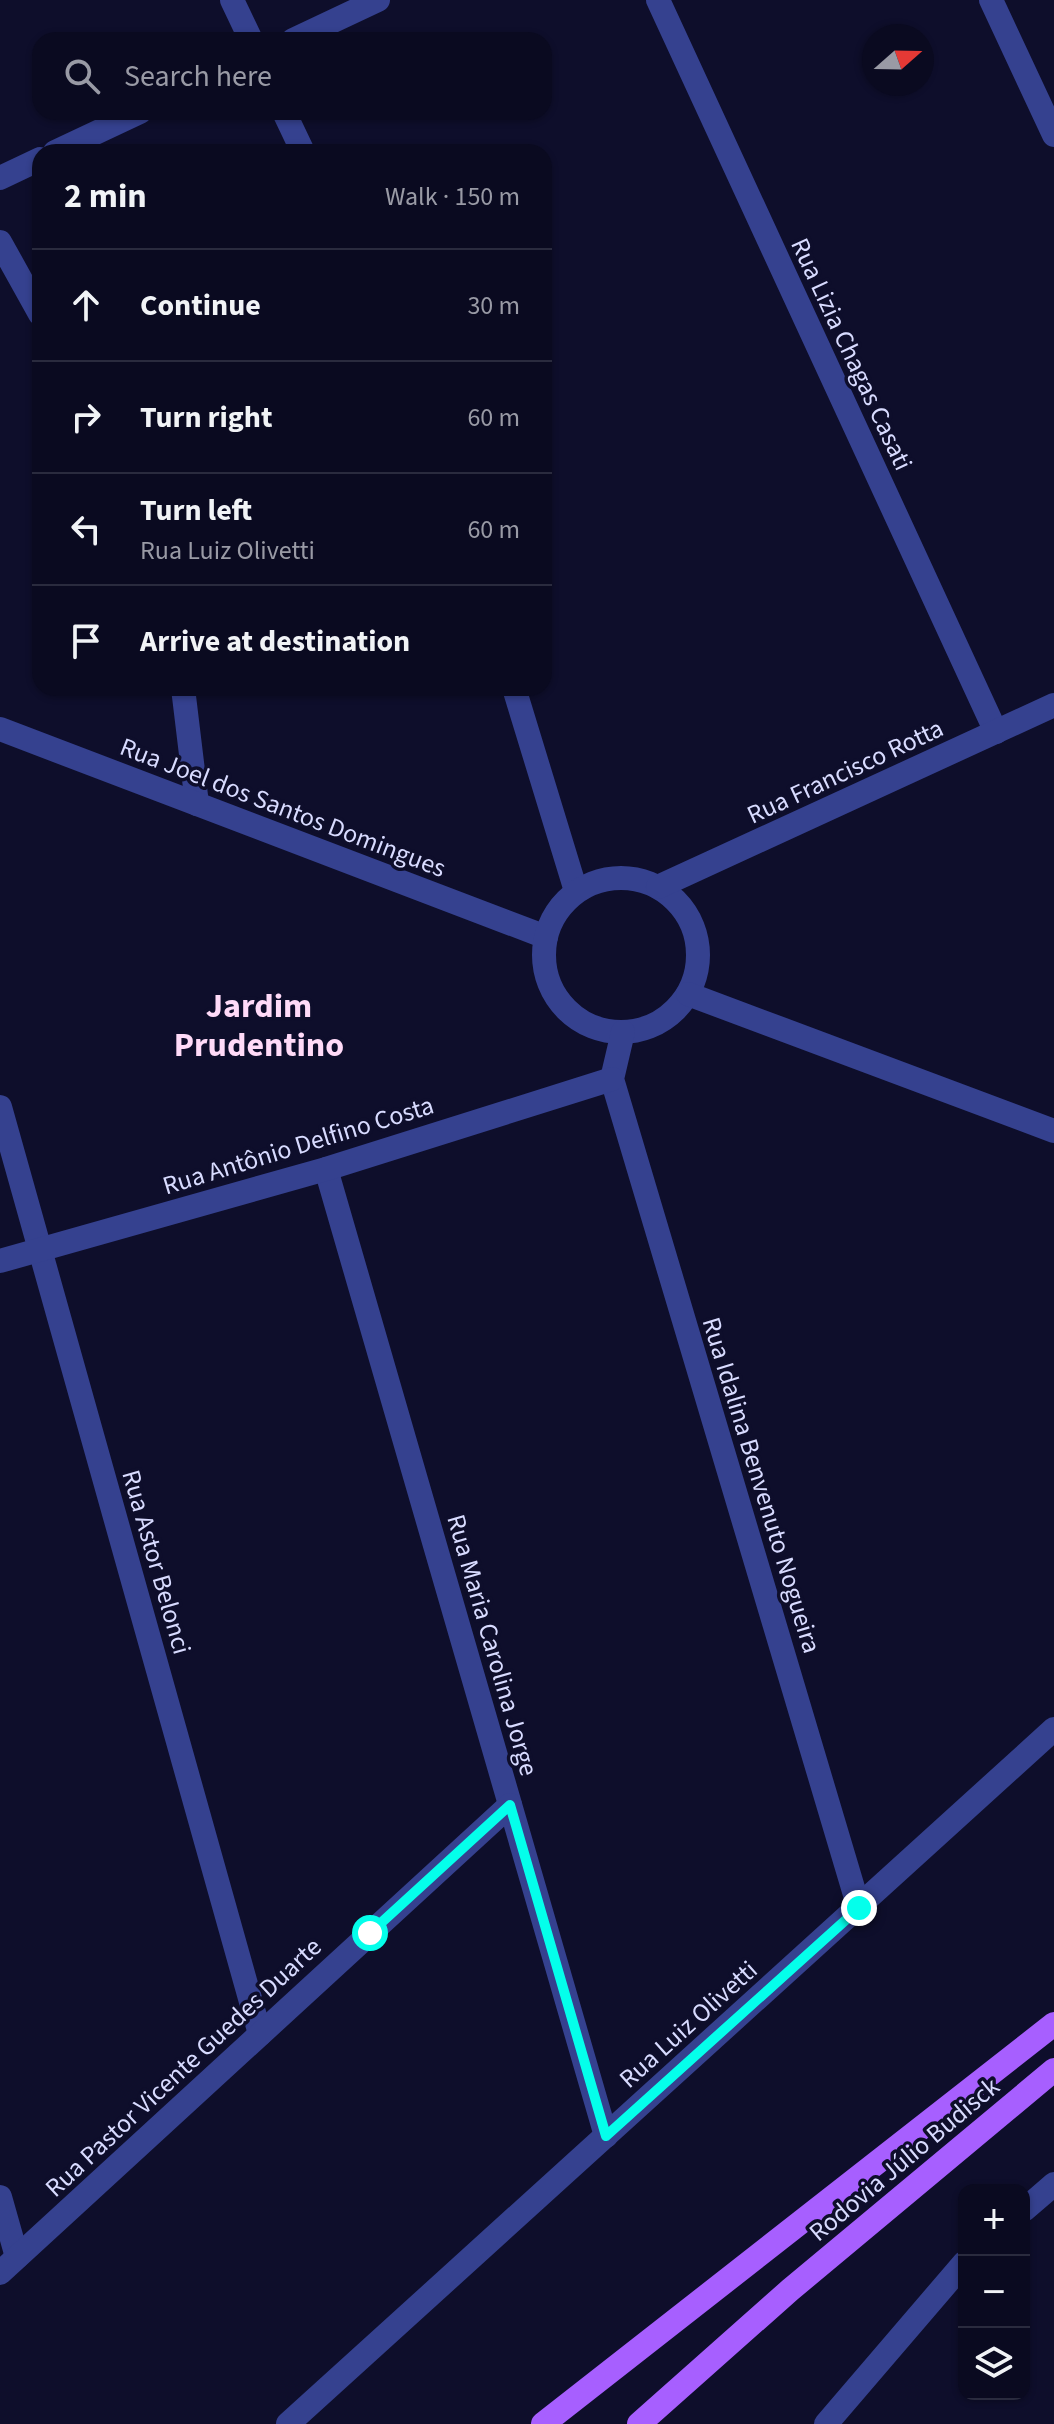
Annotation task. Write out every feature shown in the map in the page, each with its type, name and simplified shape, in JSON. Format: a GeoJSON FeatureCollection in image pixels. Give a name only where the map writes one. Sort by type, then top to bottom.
{"type":"FeatureCollection","features":[{"type":"Feature","properties":{"kind":"main road"},"geometry":{"type":"LineString","coordinates":[[543,2424],[1054,2024]]}},
{"type":"Feature","properties":{"kind":"main road","name":"Rodovia Júlio Budisck"},"geometry":{"type":"LineString","coordinates":[[639,2424],[790,2290],[1054,2070]]}},
{"type":"Feature","properties":{"kind":"main road","name":"Rodovia Júlio Budisck"},"geometry":{"type":"LineString","coordinates":[[657,2424],[790,2290]]}},
{"type":"Feature","properties":{"kind":"street"},"geometry":{"type":"LineString","coordinates":[[232,0],[247,32]]}},
{"type":"Feature","properties":{"kind":"street"},"geometry":{"type":"LineString","coordinates":[[310,32],[378,0]]}},
{"type":"Feature","properties":{"kind":"street","name":"Rua Lizia Chagas Casati"},"geometry":{"type":"LineString","coordinates":[[658,0],[996,732]]}},
{"type":"Feature","properties":{"kind":"street"},"geometry":{"type":"LineString","coordinates":[[991,0],[1054,135]]}},
{"type":"Feature","properties":{"kind":"street"},"geometry":{"type":"LineString","coordinates":[[72,144],[123,120]]}},
{"type":"Feature","properties":{"kind":"street"},"geometry":{"type":"LineString","coordinates":[[288,120],[299,144]]}},
{"type":"Feature","properties":{"kind":"street"},"geometry":{"type":"LineString","coordinates":[[0,178],[32,163]]}},
{"type":"Feature","properties":{"kind":"street"},"geometry":{"type":"LineString","coordinates":[[0,242],[32,300]]}},
{"type":"Feature","properties":{"kind":"street"},"geometry":{"type":"LineString","coordinates":[[184,696],[197,804]]}},
{"type":"Feature","properties":{"kind":"street"},"geometry":{"type":"LineString","coordinates":[[516,696],[576,891]]}},
{"type":"Feature","properties":{"kind":"street","name":"Rua Francisco Rotta"},"geometry":{"type":"LineString","coordinates":[[658,887],[1054,705]]}},
{"type":"Feature","properties":{"kind":"street","name":"Rua Joel dos Santos Domingues"},"geometry":{"type":"LineString","coordinates":[[0,729],[546,937]]}},
{"type":"Feature","properties":{"kind":"street"},"geometry":{"type":"LineString","coordinates":[[616,877],[638,879],[658,887],[678,902],[691,923],[698,946],[697,971],[688,994],[662,1022],[642,1031],[601,1029],[581,1021],[562,1005],[550,985],[544,961],[546,937],[552,920],[576,891],[595,882],[616,877]]}},
{"type":"Feature","properties":{"kind":"street"},"geometry":{"type":"LineString","coordinates":[[688,994],[1054,1131]]}},
{"type":"Feature","properties":{"kind":"street"},"geometry":{"type":"LineString","coordinates":[[612,1079],[623,1032]]}},
{"type":"Feature","properties":{"kind":"street","name":"Rua Antônio Delfino Costa"},"geometry":{"type":"LineString","coordinates":[[0,1261],[326,1169],[612,1079]]}},
{"type":"Feature","properties":{"kind":"street","name":"Rua Idalina Benvenuto Nogueira"},"geometry":{"type":"LineString","coordinates":[[612,1079],[859,1908]]}},
{"type":"Feature","properties":{"kind":"street","name":"Rua Astor Belonci"},"geometry":{"type":"LineString","coordinates":[[0,1107],[260,2034]]}},
{"type":"Feature","properties":{"kind":"street","name":"Rua Maria Carolina Jorge"},"geometry":{"type":"LineString","coordinates":[[326,1169],[606,2136]]}},
{"type":"Feature","properties":{"kind":"street","name":"Rua Luiz Olivetti"},"geometry":{"type":"LineString","coordinates":[[288,2424],[1054,1729]]}},
{"type":"Feature","properties":{"kind":"street","name":"Rua Pastor Vicente Guedes Duarte"},"geometry":{"type":"LineString","coordinates":[[8,2265],[510,1805]]}},
{"type":"Feature","properties":{"kind":"street"},"geometry":{"type":"LineString","coordinates":[[1030,2205],[1054,2184]]}},
{"type":"Feature","properties":{"kind":"street"},"geometry":{"type":"LineString","coordinates":[[0,2197],[8,2265]]}},
{"type":"Feature","properties":{"kind":"street"},"geometry":{"type":"LineString","coordinates":[[826,2424],[958,2270]]}},
{"type":"Feature","properties":{"kind":"district","name":"Jardim Prudentino"},"geometry":{"type":"Point","coordinates":[259,1024]}},
{"type":"Feature","properties":{"kind":"route"},"geometry":{"type":"LineString","coordinates":[[370,1933],[510,1805],[606,2136],[859,1908]]}}]}
